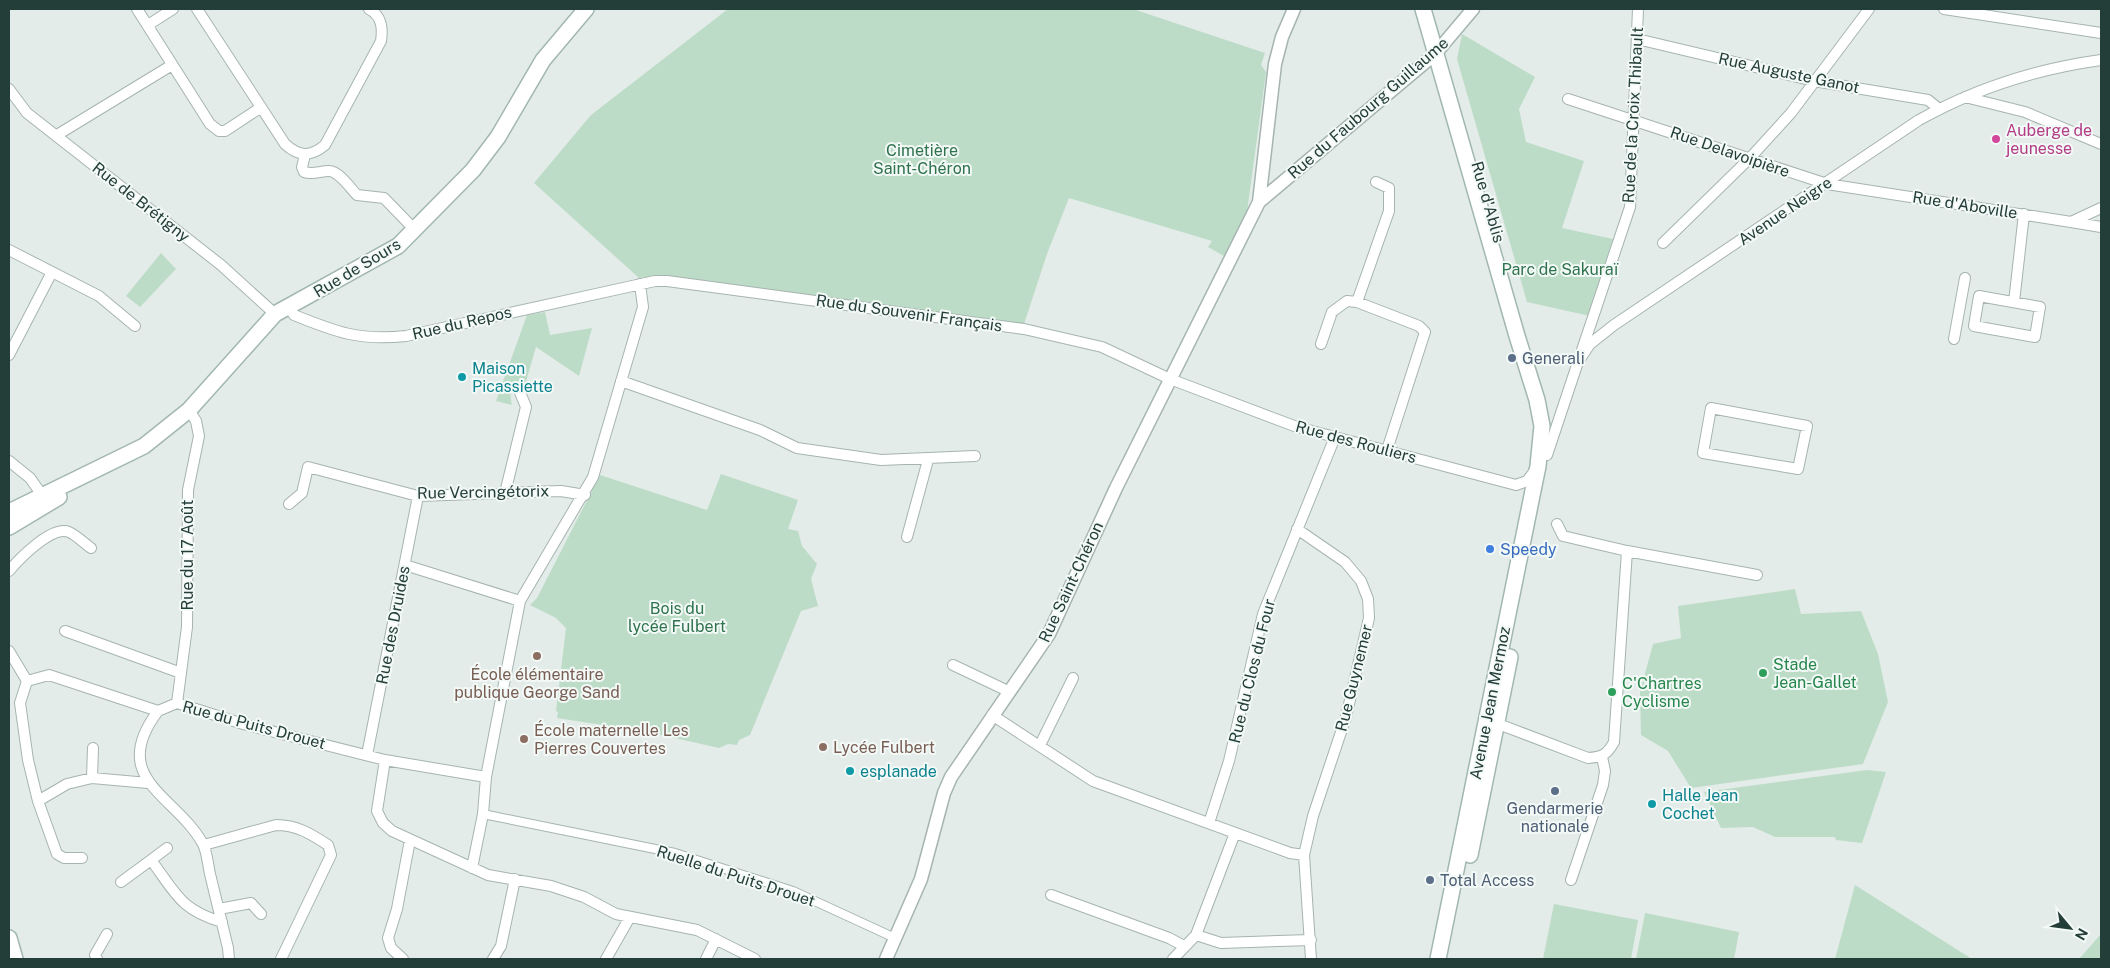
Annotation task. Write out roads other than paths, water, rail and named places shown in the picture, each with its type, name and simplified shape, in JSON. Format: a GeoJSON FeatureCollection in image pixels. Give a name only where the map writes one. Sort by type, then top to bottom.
{"type":"FeatureCollection","features":[{"type":"Feature","properties":{"kind":"main road","name":"Rue de Sours"},"geometry":{"type":"LineString","coordinates":[[9,512],[144,446],[189,410],[282,311],[398,246],[473,170],[486,154],[542,60],[586,9]]}},
{"type":"Feature","properties":{"kind":"main road","name":"Rue d'Ablis"},"geometry":{"type":"LineString","coordinates":[[1422,9],[1439,50],[1552,419],[1542,456]]}},
{"type":"Feature","properties":{"kind":"main road","name":"Rue d'Ablis"},"geometry":{"type":"LineString","coordinates":[[1432,9],[1439,50],[1516,336],[1537,400],[1552,419]]}},
{"type":"Feature","properties":{"kind":"main road","name":"Avenue Jean Mermoz"},"geometry":{"type":"LineString","coordinates":[[1448,959],[1542,456]]}},
{"type":"Feature","properties":{"kind":"main road","name":"Rue de Sours"},"geometry":{"type":"LineString","coordinates":[[9,527],[58,498],[82,477]]}},
{"type":"Feature","properties":{"kind":"main road","name":"Avenue Jean Mermoz"},"geometry":{"type":"LineString","coordinates":[[1438,959],[1492,722]]}},
{"type":"Feature","properties":{"kind":"main road"},"geometry":{"type":"LineString","coordinates":[[9,938],[15,959]]}},
{"type":"Feature","properties":{"kind":"street"},"geometry":{"type":"LineString","coordinates":[[136,9],[210,124],[219,131],[226,131],[260,108]]}},
{"type":"Feature","properties":{"kind":"street"},"geometry":{"type":"LineString","coordinates":[[148,26],[173,9]]}},
{"type":"Feature","properties":{"kind":"street"},"geometry":{"type":"LineString","coordinates":[[196,9],[285,144],[294,152],[305,155],[316,152],[325,145],[381,41],[380,20],[370,9]]}},
{"type":"Feature","properties":{"kind":"street"},"geometry":{"type":"LineString","coordinates":[[1258,202],[1275,64],[1282,36],[1294,9]]}},
{"type":"Feature","properties":{"kind":"street","name":"Rue du Faubourg Guillaume"},"geometry":{"type":"LineString","coordinates":[[1258,202],[1439,50],[1473,9]]}},
{"type":"Feature","properties":{"kind":"street","name":"Rue de la Croix Thibault"},"geometry":{"type":"LineString","coordinates":[[1578,362],[1630,207],[1638,9]]}},
{"type":"Feature","properties":{"kind":"street"},"geometry":{"type":"LineString","coordinates":[[1663,242],[1750,158],[1790,113],[1869,9]]}},
{"type":"Feature","properties":{"kind":"street"},"geometry":{"type":"LineString","coordinates":[[1944,9],[2101,34]]}},
{"type":"Feature","properties":{"kind":"street","name":"Rue Auguste Ganot"},"geometry":{"type":"LineString","coordinates":[[1637,39],[1814,82],[1928,100],[1939,109]]}},
{"type":"Feature","properties":{"kind":"street","name":"Avenue Neigre"},"geometry":{"type":"LineString","coordinates":[[1542,456],[1552,419],[1578,362],[1590,344],[1614,325],[1939,109],[1965,96],[2000,83],[2041,71],[2101,60]]}},
{"type":"Feature","properties":{"kind":"street"},"geometry":{"type":"LineString","coordinates":[[57,135],[172,65]]}},
{"type":"Feature","properties":{"kind":"street","name":"Rue de Brétigny"},"geometry":{"type":"LineString","coordinates":[[9,89],[27,113],[282,311]]}},
{"type":"Feature","properties":{"kind":"street"},"geometry":{"type":"LineString","coordinates":[[1965,96],[2025,112],[2101,144]]}},
{"type":"Feature","properties":{"kind":"street","name":"Rue Delavoipière"},"geometry":{"type":"LineString","coordinates":[[1568,99],[1634,119],[1827,184]]}},
{"type":"Feature","properties":{"kind":"street"},"geometry":{"type":"LineString","coordinates":[[305,155],[302,167],[304,172],[309,174],[330,171],[336,173],[357,196],[384,198],[415,230]]}},
{"type":"Feature","properties":{"kind":"street"},"geometry":{"type":"LineString","coordinates":[[1357,302],[1389,212],[1389,188],[1376,182]]}},
{"type":"Feature","properties":{"kind":"street","name":"Rue d'Aboville"},"geometry":{"type":"LineString","coordinates":[[1827,184],[2101,227]]}},
{"type":"Feature","properties":{"kind":"street","name":"Rue Saint-Chéron"},"geometry":{"type":"LineString","coordinates":[[886,959],[921,879],[944,793],[951,777],[1049,634],[1116,488],[1258,202]]}},
{"type":"Feature","properties":{"kind":"street"},"geometry":{"type":"LineString","coordinates":[[2072,222],[2101,208]]}},
{"type":"Feature","properties":{"kind":"street"},"geometry":{"type":"LineString","coordinates":[[2014,302],[2024,214]]}},
{"type":"Feature","properties":{"kind":"street"},"geometry":{"type":"LineString","coordinates":[[9,250],[98,296],[135,326]]}},
{"type":"Feature","properties":{"kind":"street"},"geometry":{"type":"LineString","coordinates":[[9,355],[52,272]]}},
{"type":"Feature","properties":{"kind":"street"},"geometry":{"type":"LineString","coordinates":[[1954,339],[1965,278]]}},
{"type":"Feature","properties":{"kind":"street","name":"Rue du Souvenir Français"},"geometry":{"type":"LineString","coordinates":[[640,284],[667,281],[1024,329],[1102,347],[1170,379]]}},
{"type":"Feature","properties":{"kind":"street"},"geometry":{"type":"LineString","coordinates":[[472,868],[483,814],[486,777],[520,601],[585,495],[593,477],[643,306],[640,284]]}},
{"type":"Feature","properties":{"kind":"street","name":"Rue du Repos"},"geometry":{"type":"LineString","coordinates":[[282,311],[353,336],[380,338],[406,336],[640,284]]}},
{"type":"Feature","properties":{"kind":"street"},"geometry":{"type":"LineString","coordinates":[[1980,296],[2014,302],[2040,307],[2035,337],[1974,326],[1980,296]]}},
{"type":"Feature","properties":{"kind":"street"},"geometry":{"type":"LineString","coordinates":[[1321,344],[1332,312],[1347,301],[1357,302],[1419,326],[1425,332],[1387,450]]}},
{"type":"Feature","properties":{"kind":"street","name":"Rue des Rouliers"},"geometry":{"type":"LineString","coordinates":[[1170,379],[1297,427],[1516,485],[1527,481],[1542,456]]}},
{"type":"Feature","properties":{"kind":"street"},"geometry":{"type":"LineString","coordinates":[[621,381],[760,430],[797,448],[881,460],[928,460],[975,456]]}},
{"type":"Feature","properties":{"kind":"street"},"geometry":{"type":"LineString","coordinates":[[505,493],[526,407],[519,390]]}},
{"type":"Feature","properties":{"kind":"street"},"geometry":{"type":"LineString","coordinates":[[1711,408],[1807,426],[1806,434],[1798,469],[1703,453],[1711,408]]}},
{"type":"Feature","properties":{"kind":"street","name":"Rue du 17 Août"},"geometry":{"type":"LineString","coordinates":[[177,703],[187,628],[188,490],[199,436],[196,422],[189,410]]}},
{"type":"Feature","properties":{"kind":"street","name":"Rue du Clos du Four"},"geometry":{"type":"LineString","coordinates":[[1208,823],[1229,761],[1263,614],[1335,437]]}},
{"type":"Feature","properties":{"kind":"street"},"geometry":{"type":"LineString","coordinates":[[907,537],[928,460]]}},
{"type":"Feature","properties":{"kind":"street"},"geometry":{"type":"LineString","coordinates":[[9,461],[30,478],[42,495]]}},
{"type":"Feature","properties":{"kind":"street","name":"Rue Vercingétorix"},"geometry":{"type":"LineString","coordinates":[[289,504],[302,493],[308,467],[418,496],[561,491],[585,495]]}},
{"type":"Feature","properties":{"kind":"street","name":"Rue des Druides"},"geometry":{"type":"LineString","coordinates":[[367,755],[418,496]]}},
{"type":"Feature","properties":{"kind":"street"},"geometry":{"type":"LineString","coordinates":[[1557,524],[1563,536],[1628,551],[1757,575]]}},
{"type":"Feature","properties":{"kind":"street","name":"Rue Guynemer"},"geometry":{"type":"LineString","coordinates":[[1297,529],[1345,562],[1356,575],[1368,600],[1369,618],[1346,717],[1313,816],[1304,855],[1311,959]]}},
{"type":"Feature","properties":{"kind":"street"},"geometry":{"type":"LineString","coordinates":[[9,571],[31,548],[58,531],[68,531],[91,548]]}},
{"type":"Feature","properties":{"kind":"street"},"geometry":{"type":"LineString","coordinates":[[1492,722],[1588,758],[1602,757],[1607,753],[1614,742],[1624,585],[1628,551]]}},
{"type":"Feature","properties":{"kind":"street"},"geometry":{"type":"LineString","coordinates":[[405,565],[520,601]]}},
{"type":"Feature","properties":{"kind":"street"},"geometry":{"type":"LineString","coordinates":[[65,632],[181,673]]}},
{"type":"Feature","properties":{"kind":"street"},"geometry":{"type":"LineString","coordinates":[[9,651],[27,680],[20,703],[28,760],[38,801],[57,854],[64,858],[82,858]]}},
{"type":"Feature","properties":{"kind":"street"},"geometry":{"type":"LineString","coordinates":[[953,665],[1010,692]]}},
{"type":"Feature","properties":{"kind":"street","name":"Rue du Puits Drouet"},"geometry":{"type":"LineString","coordinates":[[27,680],[49,675],[158,712],[177,703],[243,724],[385,760],[486,777]]}},
{"type":"Feature","properties":{"kind":"street"},"geometry":{"type":"LineString","coordinates":[[1040,745],[1073,678]]}},
{"type":"Feature","properties":{"kind":"street"},"geometry":{"type":"LineString","coordinates":[[158,712],[148,725],[140,751],[141,765],[148,782],[186,822],[204,845],[229,959]]}},
{"type":"Feature","properties":{"kind":"street"},"geometry":{"type":"LineString","coordinates":[[992,716],[1040,745],[1093,782],[1235,833],[1304,855]]}},
{"type":"Feature","properties":{"kind":"street"},"geometry":{"type":"LineString","coordinates":[[92,778],[93,748]]}},
{"type":"Feature","properties":{"kind":"street"},"geometry":{"type":"LineString","coordinates":[[1571,880],[1603,785],[1605,770],[1602,757]]}},
{"type":"Feature","properties":{"kind":"street"},"geometry":{"type":"LineString","coordinates":[[385,760],[377,811],[383,823],[392,831],[488,875],[551,886],[584,897],[616,914],[697,930],[755,959]]}},
{"type":"Feature","properties":{"kind":"street"},"geometry":{"type":"LineString","coordinates":[[38,801],[67,784],[92,778],[148,782]]}},
{"type":"Feature","properties":{"kind":"street","name":"Ruelle du Puits Drouet"},"geometry":{"type":"LineString","coordinates":[[483,814],[675,853],[793,891],[896,938]]}},
{"type":"Feature","properties":{"kind":"street"},"geometry":{"type":"LineString","coordinates":[[204,845],[276,825],[289,825],[299,828],[328,845],[331,855],[281,959]]}},
{"type":"Feature","properties":{"kind":"street"},"geometry":{"type":"LineString","coordinates":[[1173,959],[1196,935],[1235,833]]}},
{"type":"Feature","properties":{"kind":"street"},"geometry":{"type":"LineString","coordinates":[[403,959],[391,948],[388,938],[397,909],[410,840]]}},
{"type":"Feature","properties":{"kind":"street"},"geometry":{"type":"LineString","coordinates":[[121,882],[167,848]]}},
{"type":"Feature","properties":{"kind":"street"},"geometry":{"type":"LineString","coordinates":[[151,860],[184,904],[194,912],[222,922]]}},
{"type":"Feature","properties":{"kind":"street"},"geometry":{"type":"LineString","coordinates":[[493,959],[501,946],[515,879]]}},
{"type":"Feature","properties":{"kind":"street"},"geometry":{"type":"LineString","coordinates":[[1051,895],[1169,938],[1184,946]]}},
{"type":"Feature","properties":{"kind":"street"},"geometry":{"type":"LineString","coordinates":[[219,910],[251,903],[261,914]]}},
{"type":"Feature","properties":{"kind":"street"},"geometry":{"type":"LineString","coordinates":[[606,959],[630,917]]}},
{"type":"Feature","properties":{"kind":"street"},"geometry":{"type":"LineString","coordinates":[[96,959],[95,955],[107,934]]}},
{"type":"Feature","properties":{"kind":"street"},"geometry":{"type":"LineString","coordinates":[[1196,935],[1222,943],[1311,940]]}},
{"type":"Feature","properties":{"kind":"street"},"geometry":{"type":"LineString","coordinates":[[706,959],[716,940]]}},
{"type":"Feature","properties":{"kind":"place","name":"Auberge de jeunesse"},"geometry":{"type":"Point","coordinates":[1996,139]}},
{"type":"Feature","properties":{"kind":"place","name":"Generali"},"geometry":{"type":"Point","coordinates":[1512,358]}},
{"type":"Feature","properties":{"kind":"place","name":"Maison Picassiette"},"geometry":{"type":"Point","coordinates":[462,377]}},
{"type":"Feature","properties":{"kind":"place","name":"Speedy"},"geometry":{"type":"Point","coordinates":[1490,549]}},
{"type":"Feature","properties":{"kind":"place","name":"École élémentaire publique George Sand"},"geometry":{"type":"Point","coordinates":[537,656]}},
{"type":"Feature","properties":{"kind":"place","name":"Stade Jean-Gallet"},"geometry":{"type":"Point","coordinates":[1763,673]}},
{"type":"Feature","properties":{"kind":"place","name":"C'Chartres Cyclisme"},"geometry":{"type":"Point","coordinates":[1612,692]}},
{"type":"Feature","properties":{"kind":"place","name":"École maternelle Les Pierres Couvertes"},"geometry":{"type":"Point","coordinates":[524,739]}},
{"type":"Feature","properties":{"kind":"place","name":"Lycée Fulbert"},"geometry":{"type":"Point","coordinates":[823,747]}},
{"type":"Feature","properties":{"kind":"place","name":"esplanade"},"geometry":{"type":"Point","coordinates":[850,771]}},
{"type":"Feature","properties":{"kind":"place","name":"Gendarmerie nationale"},"geometry":{"type":"Point","coordinates":[1555,791]}},
{"type":"Feature","properties":{"kind":"place","name":"Halle Jean Cochet"},"geometry":{"type":"Point","coordinates":[1652,804]}},
{"type":"Feature","properties":{"kind":"place","name":"Total Access"},"geometry":{"type":"Point","coordinates":[1430,880]}},
{"type":"Feature","properties":{"kind":"park label","name":"Cimetière Saint-Chéron"},"geometry":{"type":"Point","coordinates":[922,159]}},
{"type":"Feature","properties":{"kind":"park label","name":"Parc de Sakuraï"},"geometry":{"type":"Point","coordinates":[1560,269]}},
{"type":"Feature","properties":{"kind":"park label","name":"Bois du lycée Fulbert"},"geometry":{"type":"Point","coordinates":[677,617]}}]}
